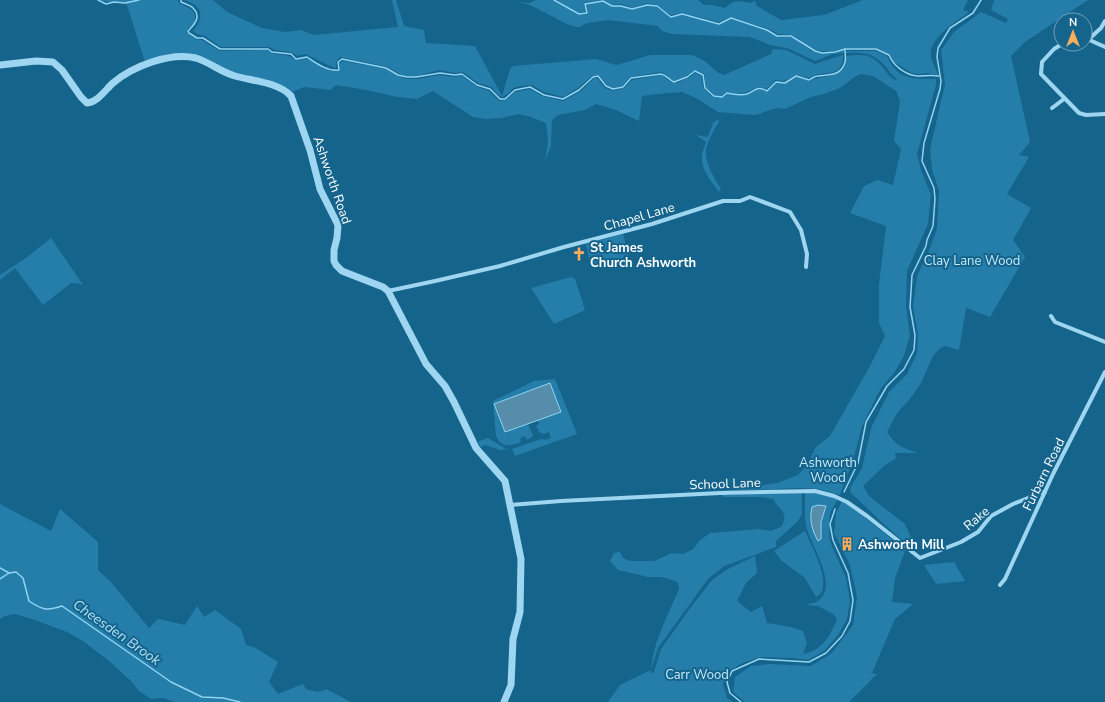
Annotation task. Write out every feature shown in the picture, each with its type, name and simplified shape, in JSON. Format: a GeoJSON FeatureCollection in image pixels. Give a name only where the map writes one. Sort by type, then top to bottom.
{"type":"FeatureCollection","features":[{"type":"Feature","properties":{"kind":"street"},"geometry":{"type":"LineString","coordinates":[[1093,34],[1101,28],[1105,21]]}},
{"type":"Feature","properties":{"kind":"street"},"geometry":{"type":"LineString","coordinates":[[1093,42],[1105,47]]}},
{"type":"Feature","properties":{"kind":"street"},"geometry":{"type":"LineString","coordinates":[[1053,50],[1042,62],[1041,74],[1064,99],[1082,114],[1105,114]]}},
{"type":"Feature","properties":{"kind":"street","name":"Ashworth Road"},"geometry":{"type":"LineString","coordinates":[[0,65],[36,61],[53,62],[62,70],[87,103],[94,101],[128,72],[155,61],[179,57],[195,58],[233,75],[286,90],[291,96],[297,111],[310,150],[320,189],[338,225],[334,256],[336,265],[342,271],[383,287],[388,291]]}},
{"type":"Feature","properties":{"kind":"street"},"geometry":{"type":"LineString","coordinates":[[1052,108],[1064,99]]}},
{"type":"Feature","properties":{"kind":"street","name":"Chapel Lane"},"geometry":{"type":"LineString","coordinates":[[388,291],[500,266],[564,247],[652,224],[723,201],[740,201],[750,197],[790,212],[801,230],[807,254],[806,267]]}},
{"type":"Feature","properties":{"kind":"street"},"geometry":{"type":"LineString","coordinates":[[388,291],[426,364],[445,386],[454,402],[476,448],[506,481],[521,559],[520,612],[512,644],[510,685],[504,702]]}},
{"type":"Feature","properties":{"kind":"street"},"geometry":{"type":"LineString","coordinates":[[1051,316],[1055,322],[1105,342]]}},
{"type":"Feature","properties":{"kind":"street","name":"Furbarn Road"},"geometry":{"type":"LineString","coordinates":[[1000,586],[1005,579],[1045,492],[1105,372]]}},
{"type":"Feature","properties":{"kind":"street","name":"School Lane"},"geometry":{"type":"LineString","coordinates":[[510,505],[720,493],[815,492],[834,496],[853,506],[920,558]]}},
{"type":"Feature","properties":{"kind":"street","name":"Rake"},"geometry":{"type":"LineString","coordinates":[[920,558],[961,542],[978,532],[991,516],[1045,492]]}},
{"type":"Feature","properties":{"kind":"green space","name":"Ashworth Wood"},"geometry":{"type":"Polygon","coordinates":[[[101,0],[178,0],[179,3],[192,10],[195,14],[195,23],[187,29],[189,35],[202,40],[220,51],[267,50],[274,54],[292,57],[295,60],[308,59],[331,71],[340,71],[339,63],[343,61],[386,69],[407,79],[417,79],[440,75],[455,77],[461,75],[476,86],[489,91],[499,101],[506,100],[515,92],[530,89],[542,96],[563,101],[581,91],[594,78],[597,78],[605,88],[613,91],[624,88],[632,80],[661,75],[674,83],[680,82],[695,73],[701,76],[704,89],[715,97],[721,97],[728,94],[743,95],[758,89],[767,92],[776,83],[786,83],[796,77],[809,81],[839,73],[843,69],[846,56],[852,55],[868,56],[876,60],[891,77],[896,80],[897,78],[894,77],[879,60],[874,57],[863,53],[846,53],[846,51],[876,51],[887,56],[891,64],[901,74],[920,79],[936,79],[936,85],[917,154],[921,170],[931,195],[928,224],[907,271],[906,306],[910,335],[904,356],[894,373],[881,388],[862,426],[854,457],[840,495],[819,489],[801,488],[723,491],[777,483],[798,475],[807,465],[816,447],[830,436],[870,366],[885,336],[879,323],[879,284],[886,226],[850,213],[864,186],[877,180],[893,185],[901,149],[894,141],[900,101],[896,91],[873,76],[861,74],[840,88],[811,97],[785,109],[777,108],[755,115],[718,112],[696,98],[682,92],[658,94],[642,96],[639,121],[616,110],[596,104],[585,110],[558,115],[552,120],[551,146],[545,161],[548,142],[546,123],[518,114],[502,118],[485,119],[473,117],[433,91],[417,99],[398,97],[336,85],[330,90],[304,87],[292,92],[287,88],[251,77],[235,74],[199,58],[145,62],[126,2],[107,2],[101,0]]]}},
{"type":"Feature","properties":{"kind":"green space"},"geometry":{"type":"Polygon","coordinates":[[[185,0],[213,0],[227,12],[262,28],[285,32],[301,30],[314,35],[398,27],[392,0],[396,0],[404,26],[424,30],[426,43],[475,46],[502,96],[510,69],[513,66],[596,59],[616,65],[650,55],[692,55],[705,61],[717,72],[724,75],[771,54],[773,49],[786,50],[815,64],[843,55],[840,68],[836,71],[814,75],[809,78],[795,75],[785,81],[775,80],[767,89],[760,87],[742,93],[727,92],[722,96],[715,95],[706,88],[704,74],[695,70],[674,81],[661,72],[630,77],[622,86],[613,88],[607,85],[598,75],[592,76],[578,88],[563,97],[544,92],[532,85],[513,88],[509,93],[502,97],[498,95],[492,87],[478,83],[463,72],[456,73],[440,70],[416,76],[406,76],[388,67],[340,57],[336,62],[336,68],[334,68],[306,54],[297,56],[290,52],[276,50],[269,47],[221,47],[205,36],[197,34],[193,31],[199,22],[200,13],[196,6],[185,0]]]}},
{"type":"Feature","properties":{"kind":"green space"},"geometry":{"type":"Polygon","coordinates":[[[536,0],[553,0],[579,15],[588,14],[586,4],[603,1],[612,6],[621,6],[632,10],[647,5],[656,7],[671,17],[682,15],[719,24],[731,19],[766,30],[777,36],[791,37],[812,51],[835,53],[844,50],[844,53],[833,54],[815,61],[787,48],[770,45],[750,37],[672,34],[662,31],[658,26],[608,20],[587,23],[580,27],[576,27],[530,5],[518,2],[529,3],[536,0]]]}},
{"type":"Feature","properties":{"kind":"green space"},"geometry":{"type":"Polygon","coordinates":[[[556,0],[601,0],[584,3],[585,12],[579,13],[556,0]]]}},
{"type":"Feature","properties":{"kind":"green space"},"geometry":{"type":"Polygon","coordinates":[[[604,0],[698,0],[704,5],[725,8],[736,1],[750,3],[755,1],[757,6],[781,20],[824,15],[863,0],[968,0],[963,10],[969,12],[944,31],[934,43],[931,50],[931,57],[938,75],[912,73],[894,62],[890,55],[876,48],[845,48],[834,51],[813,50],[792,35],[778,34],[769,29],[730,17],[719,22],[682,13],[671,15],[656,5],[646,3],[632,8],[622,4],[612,5],[604,0]]]}},
{"type":"Feature","properties":{"kind":"green space","name":"Clay Lane Wood"},"geometry":{"type":"Polygon","coordinates":[[[994,0],[1088,0],[1070,12],[1053,12],[1053,23],[1025,42],[1011,56],[1030,142],[1019,155],[1029,157],[1007,194],[1031,208],[1013,240],[1025,257],[990,317],[966,308],[959,350],[945,346],[940,348],[933,356],[921,383],[910,399],[897,413],[887,432],[900,446],[918,453],[895,453],[896,458],[884,466],[863,486],[869,496],[905,524],[917,551],[887,527],[851,493],[850,488],[862,468],[871,428],[889,392],[907,374],[917,353],[918,335],[913,306],[917,276],[930,248],[937,228],[939,192],[932,169],[930,149],[945,84],[941,50],[954,32],[981,12],[1006,23],[1008,19],[991,10],[994,0]]]}},
{"type":"Feature","properties":{"kind":"green space"},"geometry":{"type":"Polygon","coordinates":[[[718,119],[719,122],[708,142],[706,154],[710,168],[721,189],[719,192],[704,170],[702,154],[706,142],[696,135],[708,137],[713,123],[718,119]]]}},
{"type":"Feature","properties":{"kind":"green space"},"geometry":{"type":"Polygon","coordinates":[[[623,234],[629,256],[591,267],[586,244],[623,234]]]}},
{"type":"Feature","properties":{"kind":"green space"},"geometry":{"type":"Polygon","coordinates":[[[51,238],[83,285],[71,283],[43,305],[15,268],[0,280],[0,275],[26,258],[51,238]]]}},
{"type":"Feature","properties":{"kind":"green space"},"geometry":{"type":"Polygon","coordinates":[[[571,277],[575,279],[585,310],[554,324],[531,288],[571,277]]]}},
{"type":"Feature","properties":{"kind":"green space"},"geometry":{"type":"Polygon","coordinates":[[[555,379],[577,434],[515,456],[512,449],[541,439],[546,440],[551,438],[549,432],[544,434],[540,433],[536,426],[539,424],[538,420],[505,432],[528,424],[533,435],[532,437],[527,440],[525,436],[520,438],[521,442],[510,445],[500,443],[496,436],[493,401],[534,381],[555,379]]]}},
{"type":"Feature","properties":{"kind":"green space"},"geometry":{"type":"Polygon","coordinates":[[[488,438],[506,449],[512,449],[500,450],[485,445],[480,447],[478,443],[479,441],[488,438]]]}},
{"type":"Feature","properties":{"kind":"green space"},"geometry":{"type":"Polygon","coordinates":[[[802,492],[802,514],[798,521],[776,541],[776,547],[724,566],[708,579],[658,648],[651,670],[652,660],[658,639],[679,589],[678,582],[662,577],[648,577],[618,570],[610,561],[614,553],[620,552],[623,558],[630,561],[654,561],[672,553],[683,554],[693,549],[700,540],[710,533],[758,529],[771,531],[781,527],[784,518],[783,512],[773,499],[762,497],[723,497],[722,495],[802,492]]]}},
{"type":"Feature","properties":{"kind":"green space","name":"Carr Wood"},"geometry":{"type":"Polygon","coordinates":[[[805,492],[817,493],[838,499],[830,513],[829,534],[831,544],[846,578],[850,601],[847,619],[838,635],[825,650],[808,660],[761,657],[745,662],[730,670],[723,684],[727,698],[733,702],[608,702],[620,685],[651,670],[650,673],[654,672],[661,649],[712,580],[726,570],[755,556],[757,573],[746,583],[737,601],[751,612],[762,606],[767,623],[791,627],[803,631],[807,643],[803,654],[815,650],[821,646],[832,631],[837,619],[833,614],[818,606],[807,605],[819,600],[824,593],[826,585],[822,565],[806,525],[805,492]]]}},
{"type":"Feature","properties":{"kind":"green space"},"geometry":{"type":"Polygon","coordinates":[[[842,501],[857,511],[905,550],[895,578],[892,602],[913,604],[895,619],[872,673],[877,674],[849,702],[745,702],[733,692],[735,677],[751,666],[770,664],[811,666],[832,653],[853,625],[857,597],[850,565],[834,533],[836,513],[842,501]]]}},
{"type":"Feature","properties":{"kind":"green space"},"geometry":{"type":"Polygon","coordinates":[[[0,504],[51,531],[60,509],[98,542],[98,570],[111,582],[149,628],[158,619],[185,625],[197,606],[204,617],[215,610],[241,629],[246,645],[254,647],[278,662],[269,682],[278,694],[303,684],[306,689],[319,692],[326,689],[351,702],[175,702],[163,698],[151,699],[139,691],[131,681],[109,661],[83,641],[67,632],[15,614],[5,616],[0,619],[0,504]]]}},
{"type":"Feature","properties":{"kind":"green space"},"geometry":{"type":"Polygon","coordinates":[[[805,531],[819,562],[823,580],[821,593],[816,597],[805,578],[782,561],[774,551],[805,531]]]}},
{"type":"Feature","properties":{"kind":"green space"},"geometry":{"type":"Polygon","coordinates":[[[954,562],[965,581],[936,584],[924,565],[954,562]]]}},
{"type":"Feature","properties":{"kind":"shaded area"},"geometry":{"type":"Polygon","coordinates":[[[550,383],[561,412],[505,432],[494,404],[550,383]]]}},
{"type":"Feature","properties":{"kind":"shaded area"},"geometry":{"type":"Polygon","coordinates":[[[818,505],[826,506],[821,522],[821,539],[818,541],[814,533],[811,516],[812,507],[818,505]]]}},
{"type":"Feature","properties":{"kind":"waterway"},"geometry":{"type":"LineString","coordinates":[[98,0],[106,4],[114,2],[125,3],[139,0]]}},
{"type":"Feature","properties":{"kind":"waterway"},"geometry":{"type":"LineString","coordinates":[[181,0],[181,2],[193,8],[197,15],[196,21],[188,31],[189,33],[197,38],[203,38],[220,49],[268,49],[272,52],[291,54],[296,59],[307,57],[331,70],[339,70],[338,62],[342,59],[386,68],[398,75],[407,77],[440,73],[455,75],[462,74],[477,85],[490,89],[500,99],[505,99],[515,90],[530,87],[544,95],[563,99],[579,90],[593,77],[598,76],[606,86],[613,89],[623,87],[631,78],[661,74],[665,75],[674,82],[687,77],[695,71],[703,75],[705,88],[714,96],[722,97],[727,93],[745,95],[756,89],[764,89],[767,91],[776,82],[785,83],[796,76],[809,80],[816,76],[834,74],[843,67],[845,62],[845,49]]}},
{"type":"Feature","properties":{"kind":"waterway"},"geometry":{"type":"LineString","coordinates":[[554,0],[579,14],[587,13],[585,4],[603,1],[612,6],[621,6],[632,9],[647,5],[657,6],[671,17],[682,14],[719,24],[731,18],[767,30],[777,36],[791,36],[815,51],[822,53],[835,52],[845,49],[876,49],[889,55],[896,66],[908,74],[917,76],[939,76]]}},
{"type":"Feature","properties":{"kind":"waterway"},"geometry":{"type":"LineString","coordinates":[[844,492],[858,463],[866,422],[887,386],[904,369],[914,350],[915,335],[910,307],[912,275],[926,246],[933,226],[935,199],[934,188],[922,161],[924,143],[940,89],[941,81],[937,57],[938,48],[950,28],[973,13],[981,0]]}},
{"type":"Feature","properties":{"kind":"waterway"},"geometry":{"type":"LineString","coordinates":[[741,702],[730,693],[727,682],[732,671],[759,659],[809,662],[826,653],[842,636],[850,621],[853,600],[848,573],[833,540],[830,524],[835,509]]}},
{"type":"Feature","properties":{"kind":"waterway"},"geometry":{"type":"LineString","coordinates":[[0,568],[9,573]]}},
{"type":"Feature","properties":{"kind":"waterway","name":"Cheesden Brook"},"geometry":{"type":"LineString","coordinates":[[0,579],[9,573],[16,572],[23,578],[29,601],[45,609],[52,609],[62,606],[171,682],[202,697],[223,698],[240,702]]}},
{"type":"Feature","properties":{"kind":"place","name":"St James Church Ashworth"},"geometry":{"type":"Point","coordinates":[579,254]}},
{"type":"Feature","properties":{"kind":"place","name":"Ashworth Mill"},"geometry":{"type":"Point","coordinates":[847,544]}}]}
